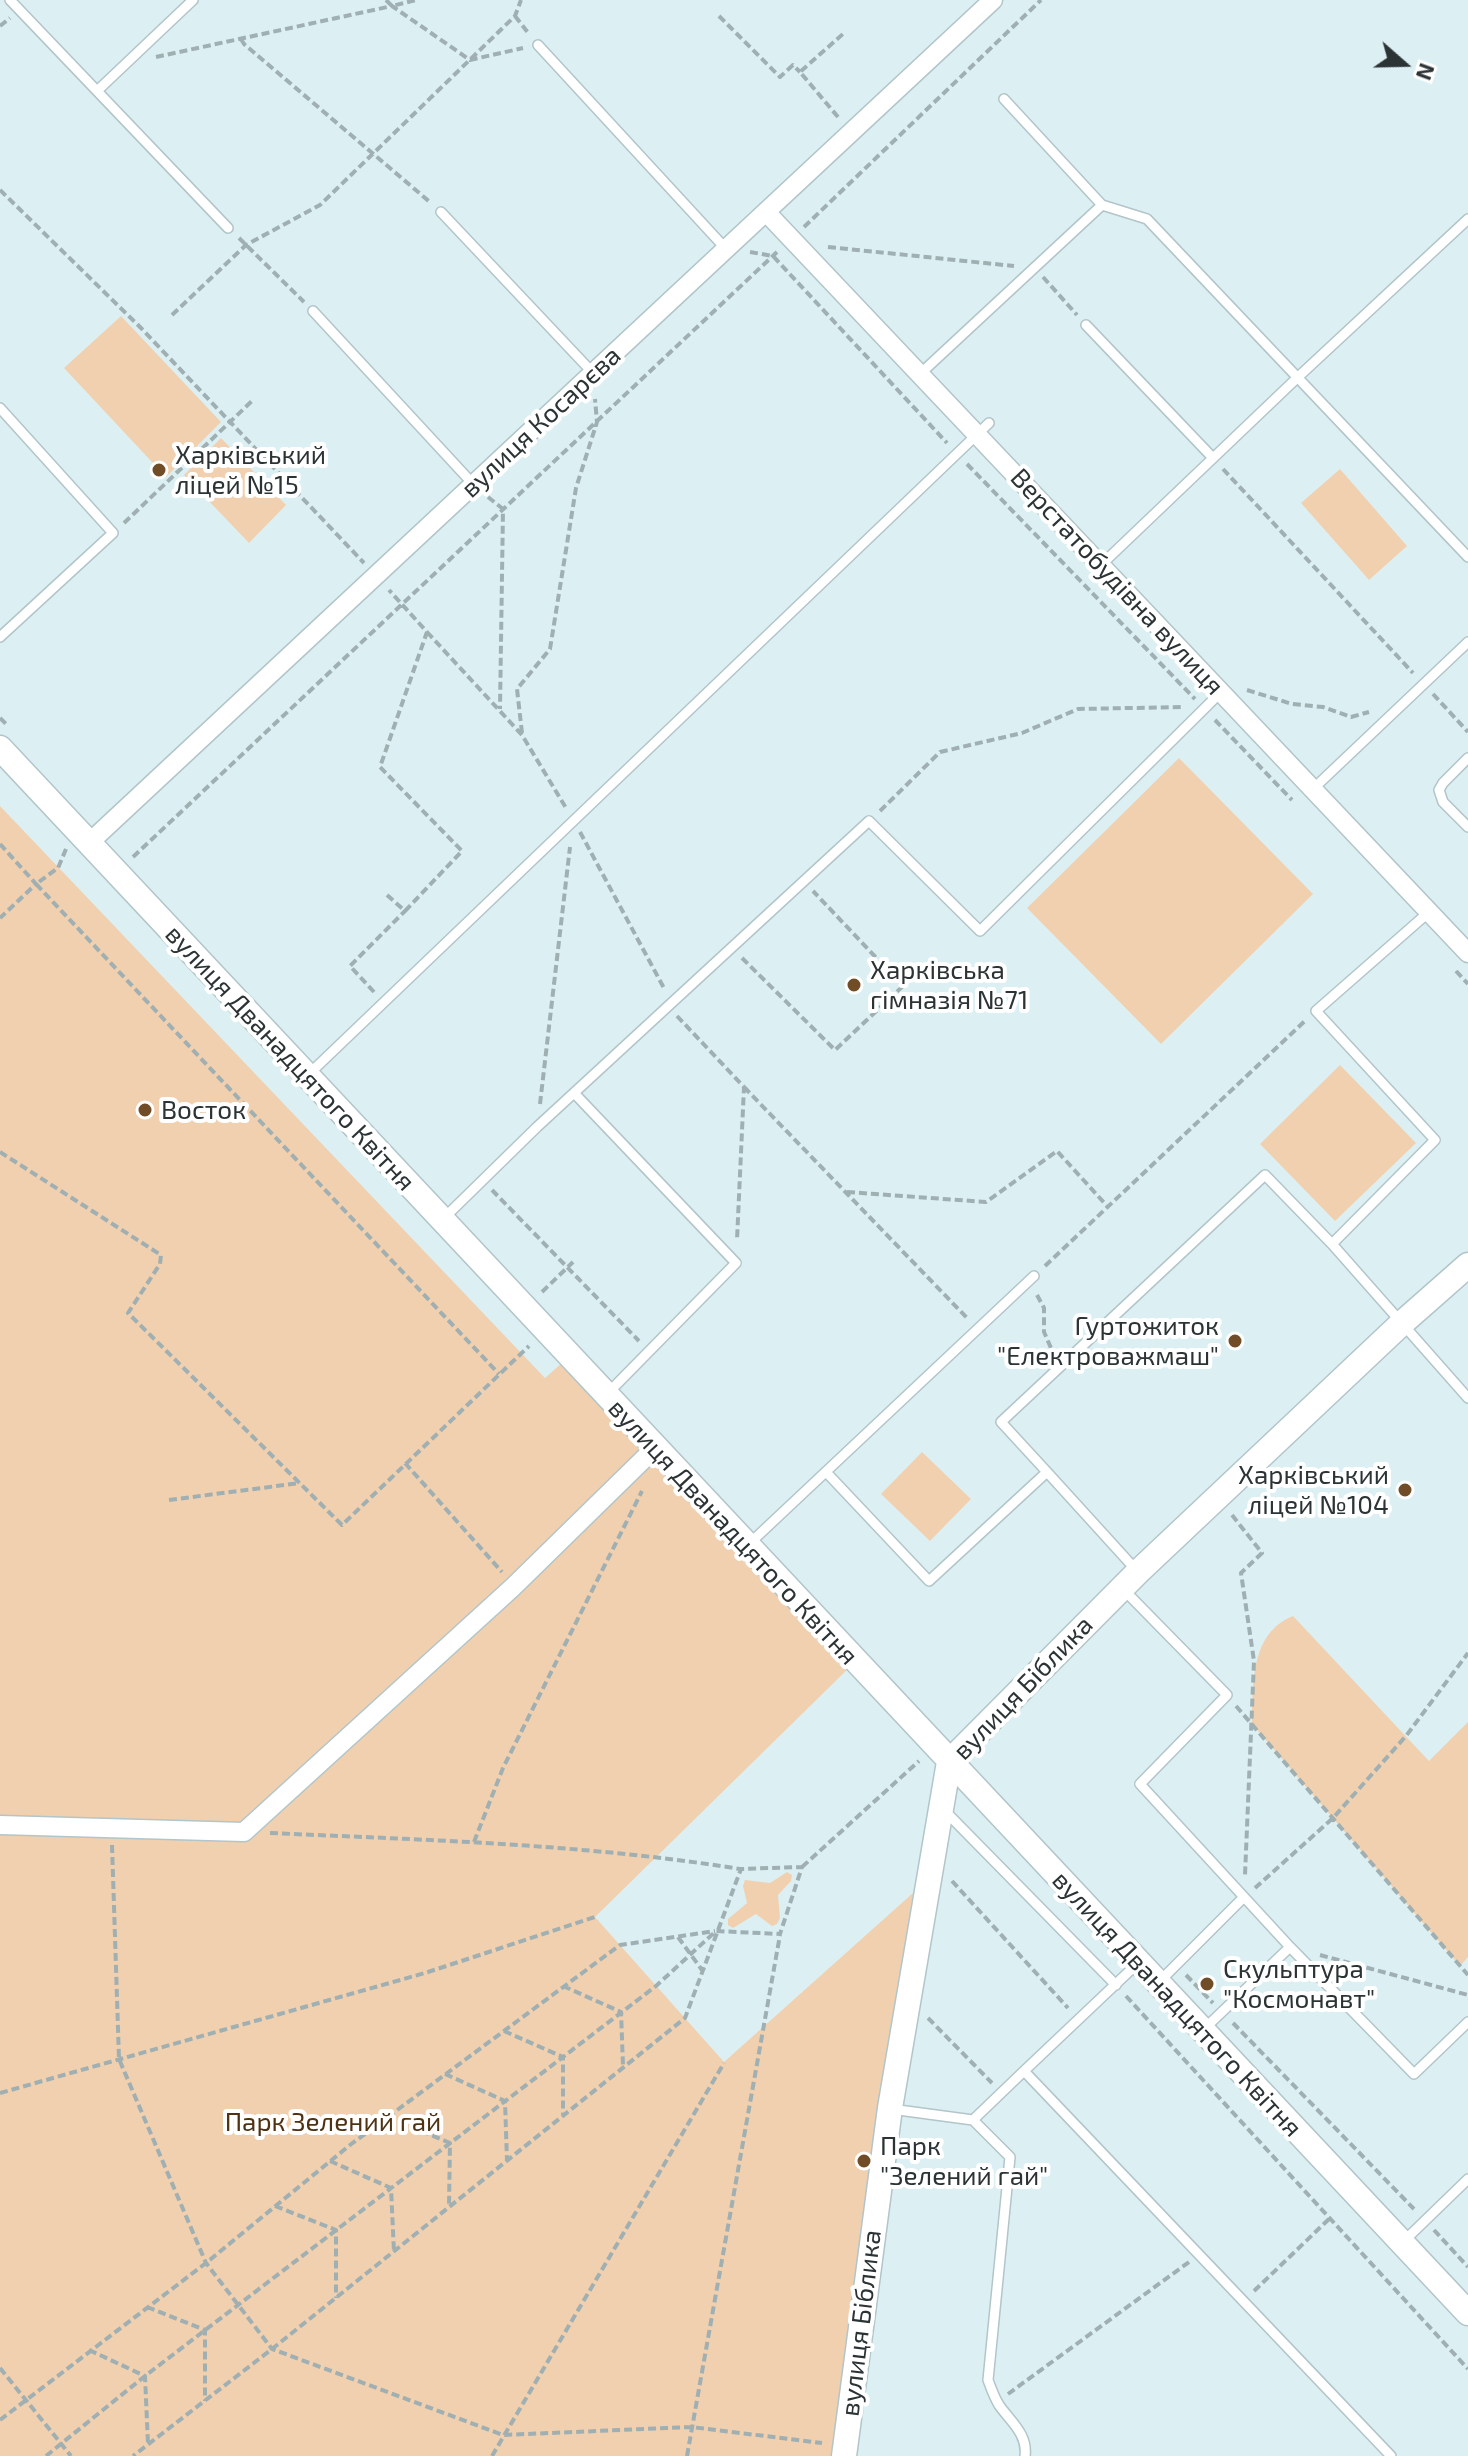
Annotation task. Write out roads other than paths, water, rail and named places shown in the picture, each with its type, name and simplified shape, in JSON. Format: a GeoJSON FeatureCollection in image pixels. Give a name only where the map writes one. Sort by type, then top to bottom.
{"type":"FeatureCollection","features":[{"type":"Feature","properties":{"kind":"street","name":"вулиця Косарєва"},"geometry":{"type":"LineString","coordinates":[[78,846],[376,576],[993,0]]}},
{"type":"Feature","properties":{"kind":"street","name":"Верстатобудівна вулиця"},"geometry":{"type":"LineString","coordinates":[[766,212],[920,374],[983,429],[1101,565],[1468,953]]}},
{"type":"Feature","properties":{"kind":"street","name":"вулиця Дванадцятого Квітня"},"geometry":{"type":"LineString","coordinates":[[0,748],[78,846],[307,1076],[1468,2313]]}},
{"type":"Feature","properties":{"kind":"street","name":"вулиця Біблика"},"geometry":{"type":"LineString","coordinates":[[836,2450],[949,1762],[1130,1580],[1401,1324],[1468,1265]]}},
{"type":"Feature","properties":{"kind":"street"},"geometry":{"type":"LineString","coordinates":[[0,1825],[244,1832],[513,1587],[655,1448]]}},
{"type":"Feature","properties":{"kind":"lane"},"geometry":{"type":"LineString","coordinates":[[10,0],[228,228]]}},
{"type":"Feature","properties":{"kind":"lane"},"geometry":{"type":"LineString","coordinates":[[97,91],[193,0]]}},
{"type":"Feature","properties":{"kind":"lane"},"geometry":{"type":"LineString","coordinates":[[538,45],[726,249]]}},
{"type":"Feature","properties":{"kind":"lane"},"geometry":{"type":"LineString","coordinates":[[1004,99],[1102,205],[1147,219],[1468,557]]}},
{"type":"Feature","properties":{"kind":"lane"},"geometry":{"type":"LineString","coordinates":[[920,374],[1102,205]]}},
{"type":"Feature","properties":{"kind":"lane"},"geometry":{"type":"LineString","coordinates":[[441,212],[593,373]]}},
{"type":"Feature","properties":{"kind":"lane"},"geometry":{"type":"LineString","coordinates":[[1101,565],[1468,219]]}},
{"type":"Feature","properties":{"kind":"lane"},"geometry":{"type":"LineString","coordinates":[[313,311],[474,485]]}},
{"type":"Feature","properties":{"kind":"lane"},"geometry":{"type":"LineString","coordinates":[[1086,325],[1213,458]]}},
{"type":"Feature","properties":{"kind":"lane"},"geometry":{"type":"LineString","coordinates":[[0,408],[113,533],[0,637]]}},
{"type":"Feature","properties":{"kind":"lane"},"geometry":{"type":"LineString","coordinates":[[307,1076],[983,429]]}},
{"type":"Feature","properties":{"kind":"lane"},"geometry":{"type":"LineString","coordinates":[[1313,789],[1468,642]]}},
{"type":"Feature","properties":{"kind":"lane"},"geometry":{"type":"LineString","coordinates":[[442,1221],[869,821],[980,931],[1221,692]]}},
{"type":"Feature","properties":{"kind":"lane"},"geometry":{"type":"LineString","coordinates":[[1468,758],[1439,790],[1443,802],[1468,827]]}},
{"type":"Feature","properties":{"kind":"lane"},"geometry":{"type":"LineString","coordinates":[[1332,1244],[1435,1140],[1316,1011],[1429,912]]}},
{"type":"Feature","properties":{"kind":"lane"},"geometry":{"type":"LineString","coordinates":[[575,1094],[736,1263],[605,1395]]}},
{"type":"Feature","properties":{"kind":"lane"},"geometry":{"type":"LineString","coordinates":[[1468,1398],[1332,1244],[1265,1175],[1001,1422],[1047,1472],[1130,1580],[1227,1695],[1140,1784],[1290,1947],[1414,2074],[1468,2022]]}},
{"type":"Feature","properties":{"kind":"lane"},"geometry":{"type":"LineString","coordinates":[[747,1546],[1032,1278]]}},
{"type":"Feature","properties":{"kind":"lane"},"geometry":{"type":"LineString","coordinates":[[826,1472],[929,1581],[1047,1472]]}},
{"type":"Feature","properties":{"kind":"lane"},"geometry":{"type":"LineString","coordinates":[[941,1807],[1116,1985]]}},
{"type":"Feature","properties":{"kind":"lane"},"geometry":{"type":"LineString","coordinates":[[1157,1983],[1244,1897]]}},
{"type":"Feature","properties":{"kind":"lane"},"geometry":{"type":"LineString","coordinates":[[1202,2031],[1290,1947]]}},
{"type":"Feature","properties":{"kind":"lane"},"geometry":{"type":"LineString","coordinates":[[973,2120],[1138,1963]]}},
{"type":"Feature","properties":{"kind":"lane"},"geometry":{"type":"LineString","coordinates":[[1024,2071],[1391,2456]]}},
{"type":"Feature","properties":{"kind":"lane"},"geometry":{"type":"LineString","coordinates":[[890,2108],[973,2120],[1010,2157],[988,2380],[997,2402],[1019,2430],[1026,2446],[1025,2456]]}},
{"type":"Feature","properties":{"kind":"lane"},"geometry":{"type":"LineString","coordinates":[[1402,2243],[1468,2179]]}},
{"type":"Feature","properties":{"kind":"place","name":"Харківський ліцей №15"},"geometry":{"type":"Point","coordinates":[159,470]}},
{"type":"Feature","properties":{"kind":"place","name":"Харківська гімназія №71"},"geometry":{"type":"Point","coordinates":[854,985]}},
{"type":"Feature","properties":{"kind":"place","name":"Восток"},"geometry":{"type":"Point","coordinates":[145,1110]}},
{"type":"Feature","properties":{"kind":"place","name":"Гуртожиток \"Електроважмаш\""},"geometry":{"type":"Point","coordinates":[1235,1341]}},
{"type":"Feature","properties":{"kind":"place","name":"Харківський ліцей №104"},"geometry":{"type":"Point","coordinates":[1405,1490]}},
{"type":"Feature","properties":{"kind":"place","name":"Скульптура \"Космонавт\""},"geometry":{"type":"Point","coordinates":[1207,1984]}},
{"type":"Feature","properties":{"kind":"place","name":"Парк \"Зелений гай\""},"geometry":{"type":"Point","coordinates":[864,2161]}},
{"type":"Feature","properties":{"kind":"park label","name":"Парк Зелений гай"},"geometry":{"type":"Point","coordinates":[333,2122]}}]}
